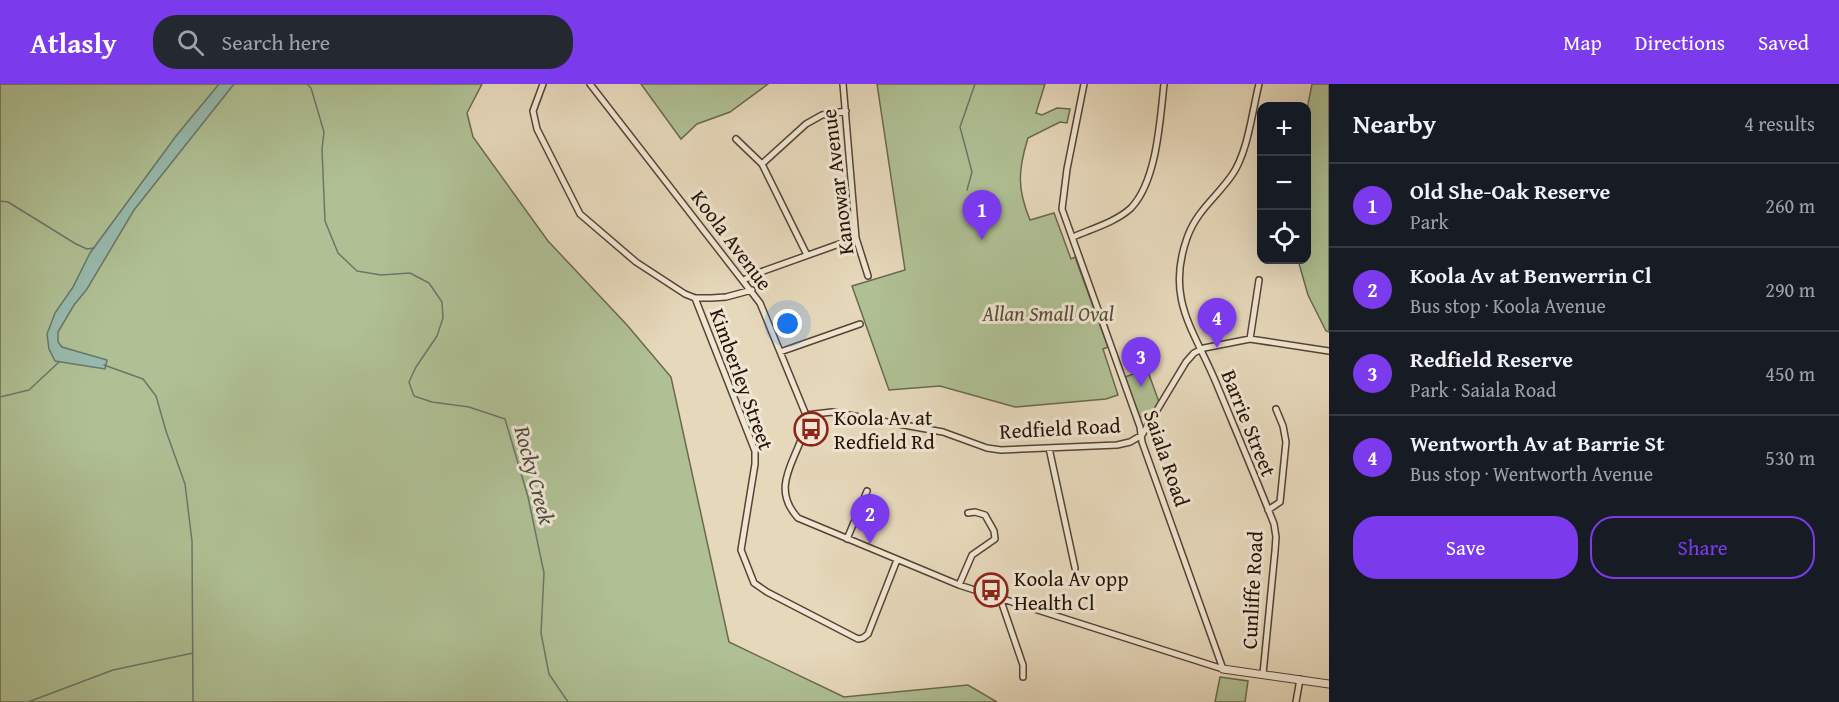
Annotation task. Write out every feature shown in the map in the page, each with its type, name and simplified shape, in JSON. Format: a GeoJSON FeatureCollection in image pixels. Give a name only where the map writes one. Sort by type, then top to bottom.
{"type":"FeatureCollection","features":[{"type":"Feature","properties":{"kind":"street"},"geometry":{"type":"LineString","coordinates":[[543,84],[533,111],[537,129],[580,214],[636,262],[676,289],[695,298],[726,297],[752,290]]}},
{"type":"Feature","properties":{"kind":"street","name":"Koola Avenue"},"geometry":{"type":"LineString","coordinates":[[591,84],[752,290],[760,303],[806,415]]}},
{"type":"Feature","properties":{"kind":"street","name":"Kanowar Avenue"},"geometry":{"type":"LineString","coordinates":[[843,84],[856,238],[868,276]]}},
{"type":"Feature","properties":{"kind":"street","name":"Saiala Road"},"geometry":{"type":"LineString","coordinates":[[1084,84],[1061,202],[1062,209],[1223,669]]}},
{"type":"Feature","properties":{"kind":"street"},"geometry":{"type":"LineString","coordinates":[[1073,237],[1112,220],[1130,209],[1144,190],[1152,169],[1164,84]]}},
{"type":"Feature","properties":{"kind":"street","name":"Barrie Street"},"geometry":{"type":"LineString","coordinates":[[1259,84],[1242,155],[1232,175],[1198,214],[1192,225],[1182,255],[1179,286],[1187,322],[1216,381],[1268,510]]}},
{"type":"Feature","properties":{"kind":"street"},"geometry":{"type":"LineString","coordinates":[[762,164],[806,124],[822,115],[846,111]]}},
{"type":"Feature","properties":{"kind":"street"},"geometry":{"type":"LineString","coordinates":[[736,140],[762,164],[807,255]]}},
{"type":"Feature","properties":{"kind":"street"},"geometry":{"type":"LineString","coordinates":[[744,280],[856,238]]}},
{"type":"Feature","properties":{"kind":"street"},"geometry":{"type":"LineString","coordinates":[[1250,339],[1259,280]]}},
{"type":"Feature","properties":{"kind":"street","name":"Kimberley Street"},"geometry":{"type":"LineString","coordinates":[[695,298],[755,451],[756,464],[741,550],[754,583],[853,638],[863,638],[867,634],[897,560]]}},
{"type":"Feature","properties":{"kind":"street"},"geometry":{"type":"LineString","coordinates":[[780,352],[860,324]]}},
{"type":"Feature","properties":{"kind":"street"},"geometry":{"type":"LineString","coordinates":[[1200,349],[1250,339],[1329,351]]}},
{"type":"Feature","properties":{"kind":"street","name":"Redfield Road"},"geometry":{"type":"LineString","coordinates":[[806,415],[832,412],[865,417],[943,432],[987,448],[1001,450],[1117,446],[1142,435],[1186,362],[1200,349]]}},
{"type":"Feature","properties":{"kind":"street","name":"Cunliffe Road"},"geometry":{"type":"LineString","coordinates":[[1263,674],[1276,537],[1268,510],[1280,502],[1286,442],[1276,409]]}},
{"type":"Feature","properties":{"kind":"street"},"geometry":{"type":"LineString","coordinates":[[806,415],[804,433],[784,489],[788,505],[798,518],[959,585],[1223,669],[1329,684]]}},
{"type":"Feature","properties":{"kind":"street"},"geometry":{"type":"LineString","coordinates":[[1049,448],[1075,568]]}},
{"type":"Feature","properties":{"kind":"street"},"geometry":{"type":"LineString","coordinates":[[847,539],[867,491]]}},
{"type":"Feature","properties":{"kind":"street"},"geometry":{"type":"LineString","coordinates":[[959,585],[972,555],[995,539],[994,531],[985,515],[975,512],[968,513]]}},
{"type":"Feature","properties":{"kind":"street"},"geometry":{"type":"LineString","coordinates":[[1000,598],[1023,666],[1023,677]]}},
{"type":"Feature","properties":{"kind":"street"},"geometry":{"type":"LineString","coordinates":[[1296,702],[1300,680]]}},
{"type":"Feature","properties":{"kind":"green space"},"geometry":{"type":"Polygon","coordinates":[[[0,84],[482,84],[467,113],[473,137],[548,241],[627,325],[671,377],[729,642],[844,697],[968,685],[997,702],[0,702],[0,84]]]}},
{"type":"Feature","properties":{"kind":"green space"},"geometry":{"type":"Polygon","coordinates":[[[641,84],[768,84],[730,112],[697,124],[681,139],[641,84]]]}},
{"type":"Feature","properties":{"kind":"green space","name":"Allan Small Oval"},"geometry":{"type":"Polygon","coordinates":[[[877,84],[1045,84],[1036,113],[1042,115],[1057,108],[1070,109],[1067,123],[1060,122],[1028,138],[1022,160],[1021,189],[1030,220],[1054,213],[1071,259],[1075,257],[1108,347],[1103,349],[1118,395],[1106,399],[1015,407],[940,386],[889,390],[852,286],[905,270],[877,84]]]}},
{"type":"Feature","properties":{"kind":"green space"},"geometry":{"type":"Polygon","coordinates":[[[1312,84],[1329,84],[1329,332],[1326,331],[1308,295],[1299,264],[1311,264],[1311,102],[1308,102],[1312,84]]]}},
{"type":"Feature","properties":{"kind":"green space"},"geometry":{"type":"Polygon","coordinates":[[[1147,369],[1159,402],[1146,420],[1139,416],[1125,377],[1147,369]]]}},
{"type":"Feature","properties":{"kind":"green space"},"geometry":{"type":"Polygon","coordinates":[[[1220,677],[1248,681],[1245,702],[1215,702],[1220,677]]]}},
{"type":"Feature","properties":{"kind":"shaded area"},"geometry":{"type":"Polygon","coordinates":[[[219,84],[234,84],[134,210],[87,289],[74,305],[58,332],[58,342],[62,347],[107,360],[105,369],[55,361],[49,349],[47,334],[55,313],[73,287],[90,253],[176,136],[219,84]]]}},
{"type":"Feature","properties":{"kind":"waterway","name":"Rocky Creek"},"geometry":{"type":"LineString","coordinates":[[307,84],[311,88],[324,132],[322,149],[325,221],[338,253],[357,271],[381,275],[410,273],[429,283],[442,302],[443,318],[437,336],[416,367],[409,382],[414,396],[432,402],[469,407],[505,419],[528,497],[544,573],[541,633],[549,674],[568,702]]}},
{"type":"Feature","properties":{"kind":"waterway"},"geometry":{"type":"LineString","coordinates":[[967,190],[972,172],[960,127],[975,84]]}},
{"type":"Feature","properties":{"kind":"waterway"},"geometry":{"type":"LineString","coordinates":[[0,201],[8,202],[76,244],[87,249],[94,248]]}},
{"type":"Feature","properties":{"kind":"waterway"},"geometry":{"type":"LineString","coordinates":[[0,397],[29,390],[59,362]]}},
{"type":"Feature","properties":{"kind":"waterway"},"geometry":{"type":"LineString","coordinates":[[104,365],[143,379],[156,396],[185,484],[192,541],[193,702]]}},
{"type":"Feature","properties":{"kind":"waterway"},"geometry":{"type":"LineString","coordinates":[[28,702],[113,670],[193,653]]}},
{"type":"Feature","properties":{"kind":"place","name":"Old She-Oak Reserve"},"geometry":{"type":"Point","coordinates":[982,240]}},
{"type":"Feature","properties":{"kind":"place","name":"Wentworth Av at Barrie St"},"geometry":{"type":"Point","coordinates":[1217,348]}},
{"type":"Feature","properties":{"kind":"place","name":"Redfield Reserve"},"geometry":{"type":"Point","coordinates":[1141,387]}},
{"type":"Feature","properties":{"kind":"place","name":"Koola Av at Redfield Rd"},"geometry":{"type":"Point","coordinates":[811,429]}},
{"type":"Feature","properties":{"kind":"place","name":"Koola Av at Benwerrin Cl"},"geometry":{"type":"Point","coordinates":[870,544]}},
{"type":"Feature","properties":{"kind":"place","name":"Koola Av opp Health Cl"},"geometry":{"type":"Point","coordinates":[991,590]}}]}
